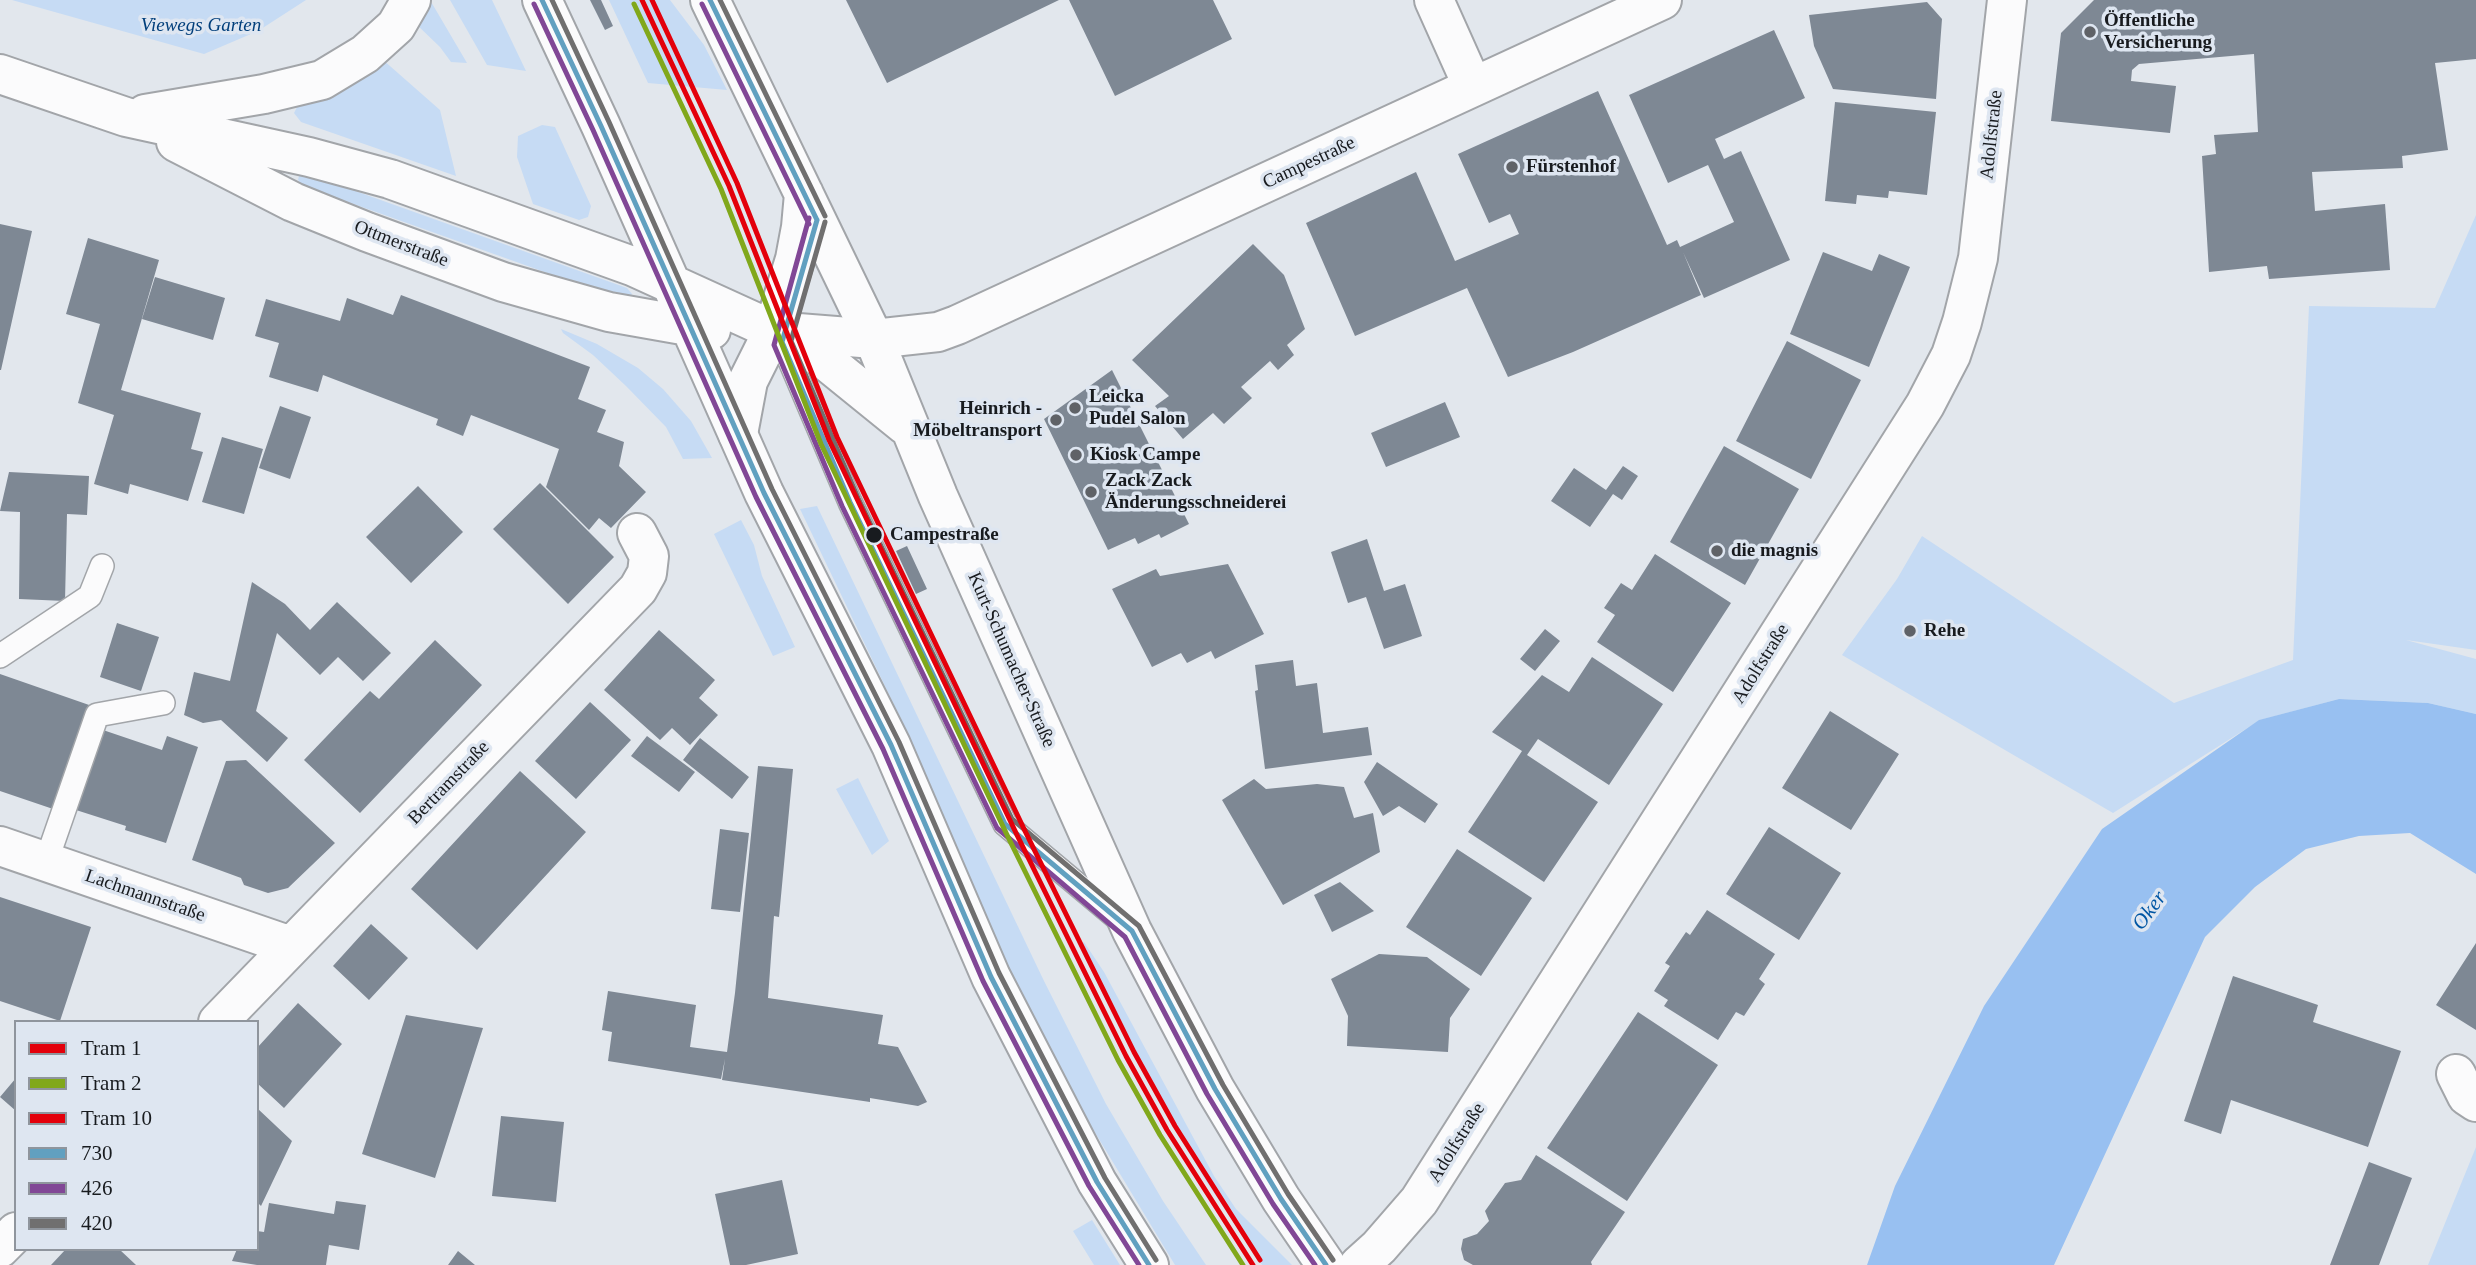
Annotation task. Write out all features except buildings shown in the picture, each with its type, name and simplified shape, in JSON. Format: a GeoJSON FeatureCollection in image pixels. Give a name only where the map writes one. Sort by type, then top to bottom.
{"type":"FeatureCollection","features":[{"type":"Feature","properties":{"kind":"street"},"geometry":{"type":"LineString","coordinates":[[126,117],[264,94],[322,80],[345,68],[396,26],[411,0]]}},
{"type":"Feature","properties":{"kind":"street"},"geometry":{"type":"LineString","coordinates":[[542,0],[764,493],[891,745],[990,977],[1097,1182],[1149,1265]]}},
{"type":"Feature","properties":{"kind":"street","name":"Kurt-Schumacher-Straße"},"geometry":{"type":"LineString","coordinates":[[710,0],[874,339],[909,429],[1132,931],[1215,1089],[1281,1199],[1326,1265]]}},
{"type":"Feature","properties":{"kind":"street"},"geometry":{"type":"LineString","coordinates":[[1434,0],[1473,87]]}},
{"type":"Feature","properties":{"kind":"street","name":"Campestraße"},"geometry":{"type":"LineString","coordinates":[[781,333],[874,339],[938,332],[970,320],[1662,0]]}},
{"type":"Feature","properties":{"kind":"street","name":"Adolfstraße"},"geometry":{"type":"LineString","coordinates":[[1360,1265],[1419,1201],[1932,392],[1951,355],[1978,258],[2007,0]]}},
{"type":"Feature","properties":{"kind":"street","name":"Ottmerstraße"},"geometry":{"type":"LineString","coordinates":[[0,74],[126,117],[309,157],[390,178],[632,266],[781,333]]}},
{"type":"Feature","properties":{"kind":"street","name":"Ottmerstraße"},"geometry":{"type":"LineString","coordinates":[[126,117],[293,202],[503,282],[609,312],[692,328],[781,333]]}},
{"type":"Feature","properties":{"kind":"street"},"geometry":{"type":"LineString","coordinates":[[738,434],[748,381],[781,333],[801,227],[811,207]]}},
{"type":"Feature","properties":{"kind":"street"},"geometry":{"type":"LineString","coordinates":[[781,333],[826,361],[909,429]]}},
{"type":"Feature","properties":{"kind":"street","name":"Bertramstraße"},"geometry":{"type":"LineString","coordinates":[[220,1020],[638,589],[647,573],[649,556],[637,533]]}},
{"type":"Feature","properties":{"kind":"street","name":"Lachmannstraße"},"geometry":{"type":"LineString","coordinates":[[0,846],[291,946]]}},
{"type":"Feature","properties":{"kind":"street"},"geometry":{"type":"LineString","coordinates":[[0,1248],[14,1234]]}},
{"type":"Feature","properties":{"kind":"lane"},"geometry":{"type":"LineString","coordinates":[[781,333],[782,342],[845,491],[1005,824],[1132,931]]}},
{"type":"Feature","properties":{"kind":"lane"},"geometry":{"type":"LineString","coordinates":[[0,656],[90,596],[102,566]]}},
{"type":"Feature","properties":{"kind":"lane"},"geometry":{"type":"LineString","coordinates":[[46,862],[97,715],[163,703]]}},
{"type":"Feature","properties":{"kind":"green space","name":"Viewegs Garten"},"geometry":{"type":"Polygon","coordinates":[[[12,0],[306,0],[258,31],[204,54],[12,0]]]}},
{"type":"Feature","properties":{"kind":"green space"},"geometry":{"type":"Polygon","coordinates":[[[430,0],[467,63],[451,62],[415,23],[430,0]]]}},
{"type":"Feature","properties":{"kind":"green space"},"geometry":{"type":"Polygon","coordinates":[[[450,0],[492,0],[526,71],[487,65],[450,0]]]}},
{"type":"Feature","properties":{"kind":"green space"},"geometry":{"type":"Polygon","coordinates":[[[609,0],[670,0],[704,45],[727,90],[648,83],[609,0]]]}},
{"type":"Feature","properties":{"kind":"green space"},"geometry":{"type":"Polygon","coordinates":[[[382,59],[440,110],[456,176],[301,122],[294,113],[300,101],[382,59]]]}},
{"type":"Feature","properties":{"kind":"green space"},"geometry":{"type":"Polygon","coordinates":[[[542,125],[555,127],[591,206],[588,217],[579,220],[533,204],[517,157],[518,136],[542,125]]]}},
{"type":"Feature","properties":{"kind":"green space"},"geometry":{"type":"Polygon","coordinates":[[[305,173],[627,288],[632,294],[626,301],[303,186],[298,180],[299,176],[305,173]]]}},
{"type":"Feature","properties":{"kind":"green space"},"geometry":{"type":"Polygon","coordinates":[[[2476,215],[2476,650],[2406,640],[2476,659],[2476,714],[2428,703],[2339,699],[2260,720],[2113,813],[1842,655],[1897,579],[1922,536],[2174,703],[2293,660],[2309,306],[2435,308],[2476,215]]]}},
{"type":"Feature","properties":{"kind":"green space"},"geometry":{"type":"Polygon","coordinates":[[[561,329],[597,344],[638,368],[663,389],[691,421],[712,458],[683,459],[666,427],[593,355],[561,329]]]}},
{"type":"Feature","properties":{"kind":"green space"},"geometry":{"type":"Polygon","coordinates":[[[817,506],[1044,981],[1106,1104],[1163,1201],[1206,1265],[1175,1265],[1085,1116],[1020,993],[963,876],[906,730],[800,509],[817,506]]]}},
{"type":"Feature","properties":{"kind":"green space"},"geometry":{"type":"Polygon","coordinates":[[[741,520],[754,545],[762,576],[795,647],[773,656],[714,534],[741,520]]]}},
{"type":"Feature","properties":{"kind":"green space"},"geometry":{"type":"Polygon","coordinates":[[[858,778],[889,841],[872,855],[836,789],[858,778]]]}},
{"type":"Feature","properties":{"kind":"green space"},"geometry":{"type":"Polygon","coordinates":[[[1084,942],[1104,972],[1214,1176],[1236,1209],[1292,1265],[1262,1265],[1206,1181],[1144,1075],[1079,946],[1084,942]]]}},
{"type":"Feature","properties":{"kind":"green space"},"geometry":{"type":"Polygon","coordinates":[[[2476,1147],[2476,1265],[2428,1265],[2476,1147]]]}},
{"type":"Feature","properties":{"kind":"green space"},"geometry":{"type":"Polygon","coordinates":[[[1092,1220],[1120,1265],[1094,1265],[1073,1231],[1092,1220]]]}},
{"type":"Feature","properties":{"kind":"water","name":"Oker"},"geometry":{"type":"Polygon","coordinates":[[[2339,699],[2428,703],[2476,714],[2476,874],[2410,833],[2359,836],[2306,849],[2255,887],[2205,937],[2054,1265],[1867,1265],[1895,1186],[1984,1006],[2102,829],[2259,720],[2339,699]]]}},
{"type":"Feature","properties":{"kind":"tram line","name":"1"},"geometry":{"type":"LineString","coordinates":[[642,0],[729,186],[829,440],[1017,835],[1126,1056],[1167,1130],[1253,1265]]}},
{"type":"Feature","properties":{"kind":"tram line","name":"10"},"geometry":{"type":"LineString","coordinates":[[652,0],[737,183],[837,437],[1025,831],[1134,1052],[1175,1126],[1260,1260]]}},
{"type":"Feature","properties":{"kind":"tram line","name":"2"},"geometry":{"type":"LineString","coordinates":[[634,4],[721,189],[821,444],[1009,839],[1118,1060],[1160,1135],[1243,1265]]}},
{"type":"Feature","properties":{"kind":"transit line","name":"730"},"geometry":{"type":"LineString","coordinates":[[542,0],[764,493],[891,745],[991,977],[1097,1182],[1149,1265]]}},
{"type":"Feature","properties":{"kind":"transit line","name":"420"},"geometry":{"type":"LineString","coordinates":[[552,0],[772,489],[899,742],[999,973],[1105,1178],[1156,1260]]}},
{"type":"Feature","properties":{"kind":"transit line","name":"730"},"geometry":{"type":"LineString","coordinates":[[710,0],[817,220]]}},
{"type":"Feature","properties":{"kind":"transit line","name":"420"},"geometry":{"type":"LineString","coordinates":[[720,0],[825,216]]}},
{"type":"Feature","properties":{"kind":"transit line","name":"426"},"geometry":{"type":"LineString","coordinates":[[534,4],[756,497],[883,749],[983,981],[1089,1186],[1139,1265]]}},
{"type":"Feature","properties":{"kind":"transit line","name":"426"},"geometry":{"type":"LineString","coordinates":[[702,4],[809,224]]}},
{"type":"Feature","properties":{"kind":"transit line","name":"426"},"geometry":{"type":"LineString","coordinates":[[809,218],[774,345],[842,506],[997,828],[1125,937],[1207,1094],[1273,1204],[1315,1265]]}},
{"type":"Feature","properties":{"kind":"transit line","name":"730"},"geometry":{"type":"LineString","coordinates":[[817,220],[782,342],[850,502],[1005,824],[1132,931],[1215,1089],[1281,1199],[1326,1265]]}},
{"type":"Feature","properties":{"kind":"transit line","name":"420"},"geometry":{"type":"LineString","coordinates":[[825,222],[791,341],[858,498],[1012,819],[1139,926],[1223,1085],[1288,1194],[1333,1260]]}},
{"type":"Feature","properties":{"kind":"place","name":"Öffentliche Versicherung"},"geometry":{"type":"Point","coordinates":[2090,32]}},
{"type":"Feature","properties":{"kind":"place","name":"Fürstenhof"},"geometry":{"type":"Point","coordinates":[1512,167]}},
{"type":"Feature","properties":{"kind":"place","name":"Leicka Pudel Salon"},"geometry":{"type":"Point","coordinates":[1075,408]}},
{"type":"Feature","properties":{"kind":"place","name":"Heinrich - Möbeltransport"},"geometry":{"type":"Point","coordinates":[1056,420]}},
{"type":"Feature","properties":{"kind":"place","name":"Kiosk Campe"},"geometry":{"type":"Point","coordinates":[1076,455]}},
{"type":"Feature","properties":{"kind":"place","name":"Zack Zack Änderungsschneiderei"},"geometry":{"type":"Point","coordinates":[1091,492]}},
{"type":"Feature","properties":{"kind":"place","name":"Campestraße"},"geometry":{"type":"Point","coordinates":[874,535]}},
{"type":"Feature","properties":{"kind":"place","name":"die magnis"},"geometry":{"type":"Point","coordinates":[1717,551]}},
{"type":"Feature","properties":{"kind":"place","name":"Rehe"},"geometry":{"type":"Point","coordinates":[1910,631]}}]}
